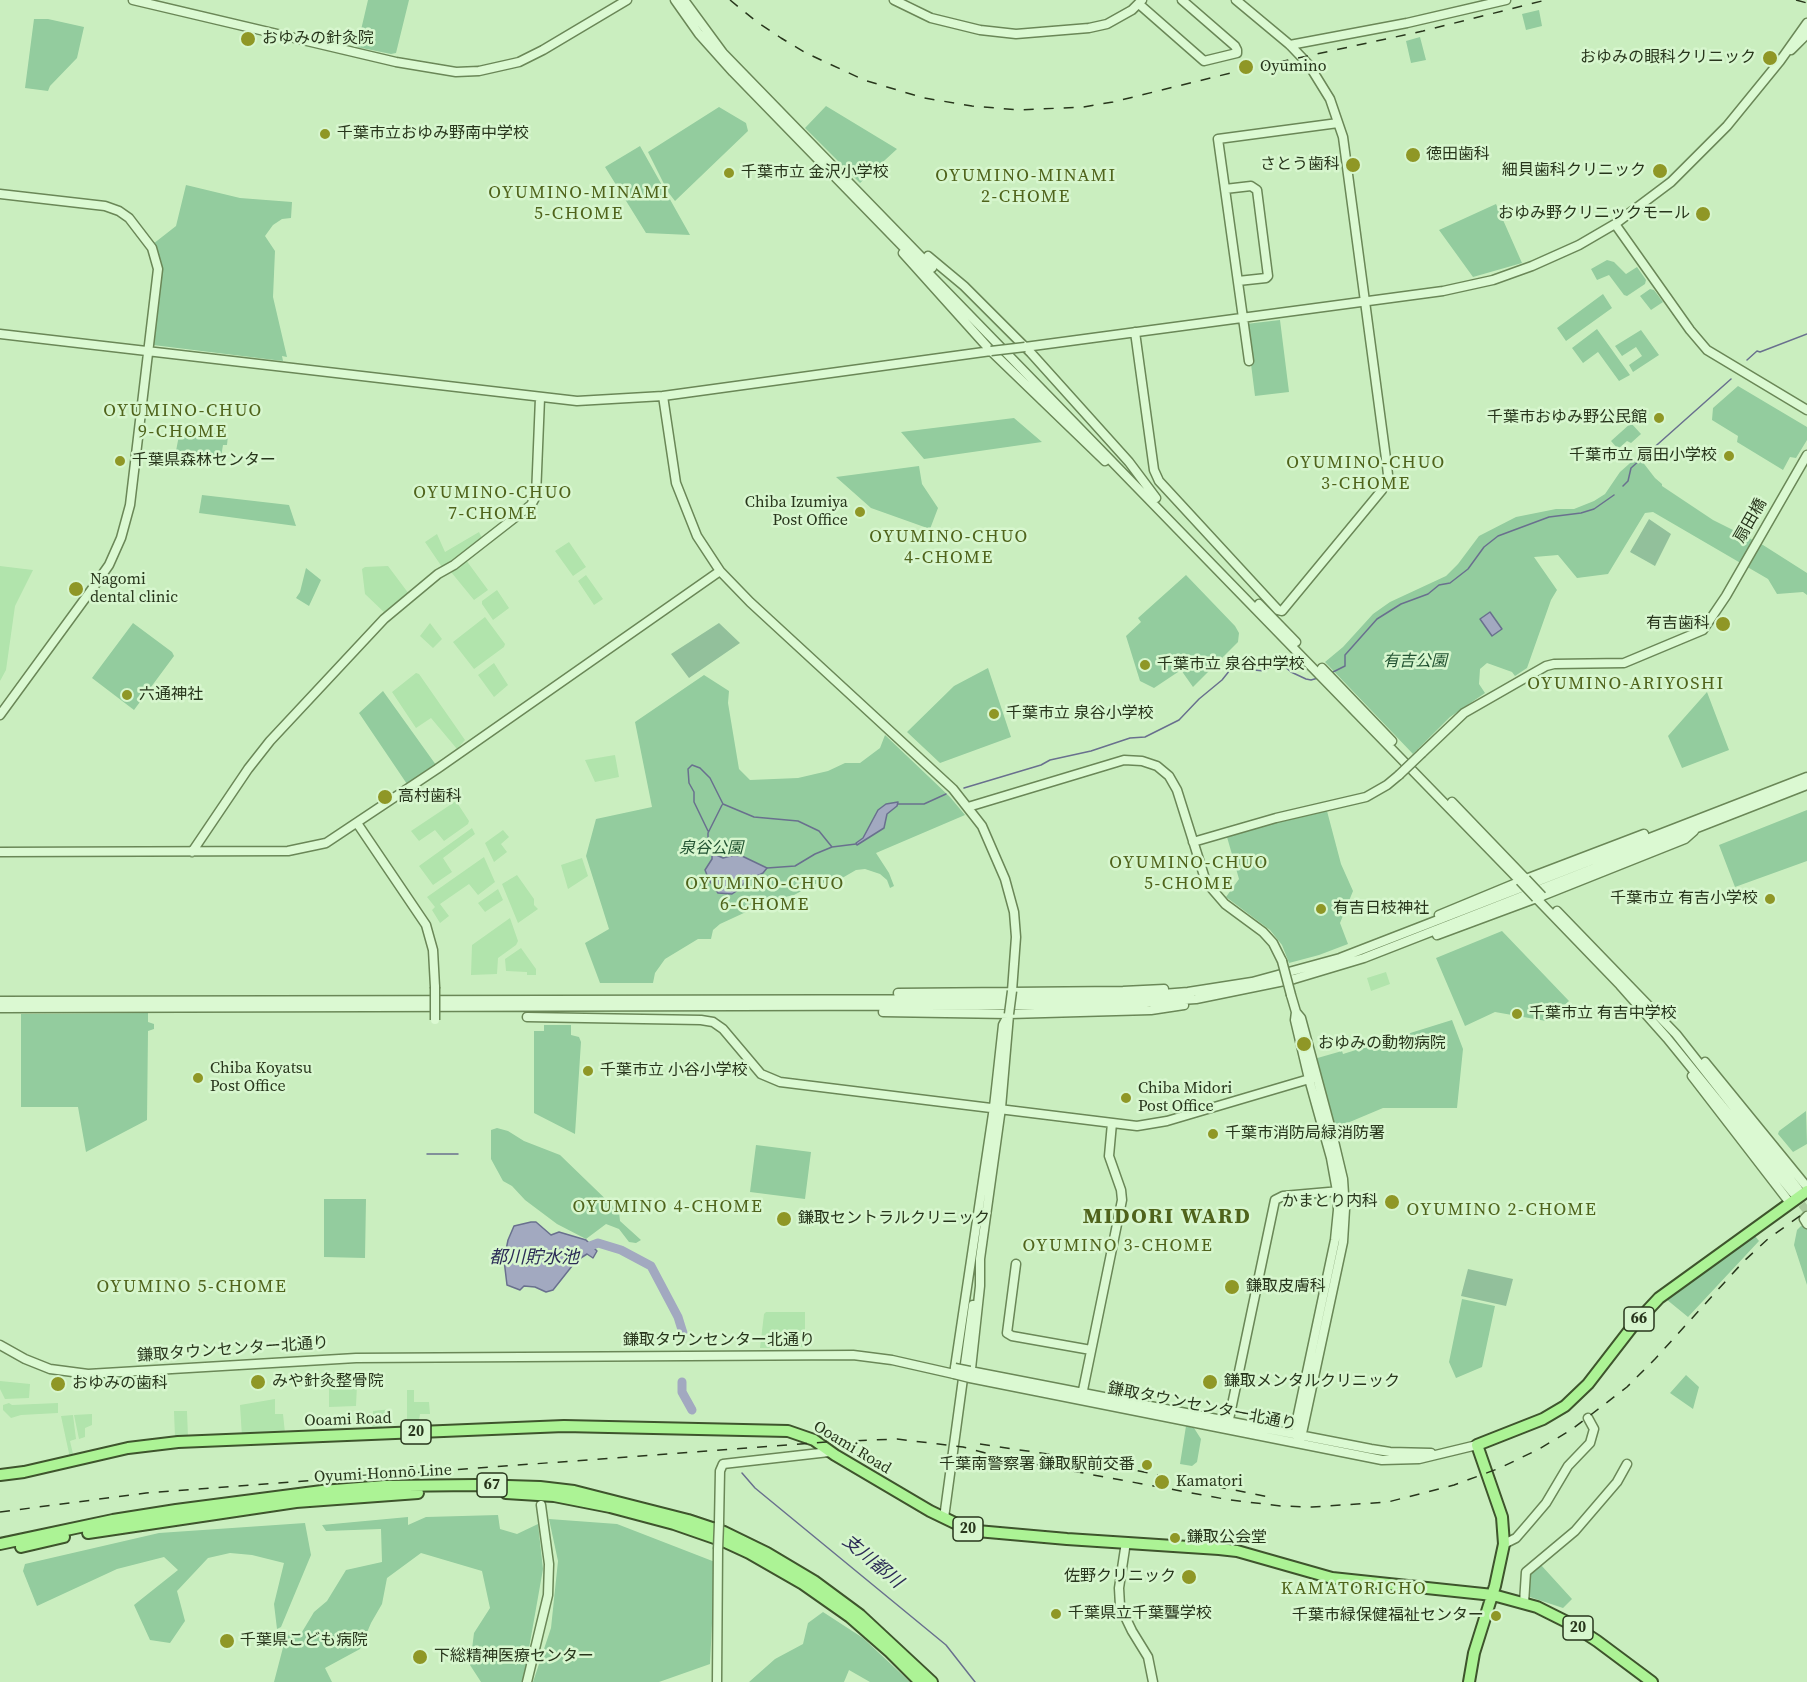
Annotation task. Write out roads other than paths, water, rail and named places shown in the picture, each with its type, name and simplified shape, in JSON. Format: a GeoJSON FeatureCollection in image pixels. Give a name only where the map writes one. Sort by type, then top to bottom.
{"type":"FeatureCollection","features":[{"type":"Feature","properties":{"kind":"main road","name":"鎌取タウンセンター北通り"},"geometry":{"type":"LineString","coordinates":[[1477,1445],[1543,1419],[1565,1406],[1588,1384],[1632,1327],[1659,1298],[1799,1193]]}},
{"type":"Feature","properties":{"kind":"main road","name":"Ooami Road"},"geometry":{"type":"LineString","coordinates":[[0,1475],[24,1473],[144,1445],[564,1426],[788,1431],[814,1440],[829,1452],[944,1518],[977,1531],[1237,1551],[1332,1578],[1493,1595],[1537,1607],[1571,1624],[1652,1682]]}},
{"type":"Feature","properties":{"kind":"main road"},"geometry":{"type":"LineString","coordinates":[[1469,1682],[1474,1653],[1493,1595],[1504,1544],[1499,1506],[1477,1445]]}},
{"type":"Feature","properties":{"kind":"main road","name":"Oyumi-Honnō Line"},"geometry":{"type":"LineString","coordinates":[[0,1544],[134,1517],[228,1502],[322,1491],[385,1486],[476,1485],[540,1487],[574,1491],[688,1520],[724,1532],[767,1553],[814,1581],[860,1615],[932,1682]]}},
{"type":"Feature","properties":{"kind":"main road","name":"Oyumi-Honnō Line"},"geometry":{"type":"LineString","coordinates":[[0,1551],[99,1530],[296,1502],[442,1492],[554,1496],[657,1519],[723,1541],[749,1553],[825,1598],[874,1637],[920,1682]]}},
{"type":"Feature","properties":{"kind":"street"},"geometry":{"type":"LineString","coordinates":[[134,0],[396,62],[456,72],[499,68],[524,59],[627,0]]}},
{"type":"Feature","properties":{"kind":"street"},"geometry":{"type":"LineString","coordinates":[[675,0],[719,57],[1156,498],[1523,880],[1667,1038],[1701,1090],[1799,1193]]}},
{"type":"Feature","properties":{"kind":"street"},"geometry":{"type":"LineString","coordinates":[[684,0],[723,52],[879,217],[1136,485],[1320,670]]}},
{"type":"Feature","properties":{"kind":"street"},"geometry":{"type":"LineString","coordinates":[[894,0],[931,18],[980,30],[1016,34],[1089,28],[1107,24],[1124,15],[1140,2],[1204,61],[1237,53],[1235,46],[1182,0]]}},
{"type":"Feature","properties":{"kind":"street"},"geometry":{"type":"LineString","coordinates":[[1135,332],[1154,471],[1159,481],[1278,610],[1282,610],[1386,483],[1388,466],[1343,137],[1322,84],[1309,65],[1290,45],[1236,0]]}},
{"type":"Feature","properties":{"kind":"street"},"geometry":{"type":"LineString","coordinates":[[1290,45],[1395,26],[1506,0]]}},
{"type":"Feature","properties":{"kind":"street"},"geometry":{"type":"LineString","coordinates":[[0,334],[540,398],[594,401],[663,396],[1443,291],[1493,280],[1553,257],[1615,225],[1652,198],[1688,167],[1727,126],[1780,61],[1807,22]]}},
{"type":"Feature","properties":{"kind":"street"},"geometry":{"type":"LineString","coordinates":[[1780,61],[1807,34]]}},
{"type":"Feature","properties":{"kind":"street"},"geometry":{"type":"LineString","coordinates":[[1248,361],[1218,139],[1338,123]]}},
{"type":"Feature","properties":{"kind":"street"},"geometry":{"type":"LineString","coordinates":[[1225,189],[1251,186],[1257,190],[1268,276],[1238,281]]}},
{"type":"Feature","properties":{"kind":"street"},"geometry":{"type":"LineString","coordinates":[[0,194],[105,206],[119,211],[129,218],[152,248],[158,263],[130,504],[121,538],[103,573],[0,715]]}},
{"type":"Feature","properties":{"kind":"street"},"geometry":{"type":"LineString","coordinates":[[879,217],[888,217],[937,264],[964,286],[1025,347],[1129,462],[1156,498]]}},
{"type":"Feature","properties":{"kind":"street"},"geometry":{"type":"LineString","coordinates":[[879,217],[881,228],[991,351],[1119,475],[1136,485]]}},
{"type":"Feature","properties":{"kind":"street"},"geometry":{"type":"LineString","coordinates":[[1615,225],[1690,330],[1707,350],[1807,410]]}},
{"type":"Feature","properties":{"kind":"street"},"geometry":{"type":"LineString","coordinates":[[663,396],[676,483],[697,536],[720,571],[750,602],[953,789],[982,826],[992,845],[1011,898],[1016,937],[1012,991],[1009,1014],[1003,1025],[998,1108],[970,1374]]}},
{"type":"Feature","properties":{"kind":"street"},"geometry":{"type":"LineString","coordinates":[[192,852],[248,769],[270,741],[384,619],[438,574],[454,565],[531,505],[536,496],[540,398]]}},
{"type":"Feature","properties":{"kind":"street","name":"扇田橋"},"geometry":{"type":"LineString","coordinates":[[1193,842],[1276,818],[1366,797],[1400,775],[1464,713],[1546,666],[1624,663],[1698,633],[1707,625],[1807,454]]}},
{"type":"Feature","properties":{"kind":"street"},"geometry":{"type":"LineString","coordinates":[[0,852],[288,851],[326,843],[720,571]]}},
{"type":"Feature","properties":{"kind":"street"},"geometry":{"type":"LineString","coordinates":[[968,807],[1124,760],[1157,766],[1174,783],[1206,882],[1225,904],[1263,932],[1273,943],[1282,961],[1296,1012],[1301,1018],[1313,1078],[1341,1191],[1345,1222],[1343,1242],[1299,1436]]}},
{"type":"Feature","properties":{"kind":"street"},"geometry":{"type":"LineString","coordinates":[[0,1008],[1122,1005],[1196,999],[1294,980],[1364,958],[1807,777]]}},
{"type":"Feature","properties":{"kind":"street"},"geometry":{"type":"LineString","coordinates":[[0,1001],[1098,999],[1188,992],[1219,988],[1293,972],[1370,947],[1807,785]]}},
{"type":"Feature","properties":{"kind":"street"},"geometry":{"type":"LineString","coordinates":[[1370,947],[1395,933],[1523,880],[1678,822],[1694,825]]}},
{"type":"Feature","properties":{"kind":"street"},"geometry":{"type":"LineString","coordinates":[[357,823],[426,925],[434,950],[435,1020]]}},
{"type":"Feature","properties":{"kind":"street"},"geometry":{"type":"LineString","coordinates":[[1364,958],[1383,955],[1685,839],[1694,825]]}},
{"type":"Feature","properties":{"kind":"street"},"geometry":{"type":"LineString","coordinates":[[1539,897],[1719,1078],[1799,1193]]}},
{"type":"Feature","properties":{"kind":"street"},"geometry":{"type":"LineString","coordinates":[[823,999],[854,994],[1123,991],[1208,986],[1219,988]]}},
{"type":"Feature","properties":{"kind":"street"},"geometry":{"type":"LineString","coordinates":[[840,1006],[868,1011],[1009,1014],[1162,1009],[1183,1005],[1196,999]]}},
{"type":"Feature","properties":{"kind":"street"},"geometry":{"type":"LineString","coordinates":[[527,1017],[713,1022],[723,1029],[755,1070],[780,1082],[1137,1126],[1167,1121],[1313,1078]]}},
{"type":"Feature","properties":{"kind":"street"},"geometry":{"type":"LineString","coordinates":[[955,1371],[998,1108]]}},
{"type":"Feature","properties":{"kind":"street"},"geometry":{"type":"LineString","coordinates":[[1082,1395],[1122,1195],[1109,1156],[1112,1123]]}},
{"type":"Feature","properties":{"kind":"street"},"geometry":{"type":"LineString","coordinates":[[1228,1424],[1275,1200],[1283,1196],[1341,1191]]}},
{"type":"Feature","properties":{"kind":"street"},"geometry":{"type":"LineString","coordinates":[[1807,1216],[1804,1219],[1807,1224]]}},
{"type":"Feature","properties":{"kind":"street"},"geometry":{"type":"LineString","coordinates":[[944,1518],[970,1318],[974,1252]]}},
{"type":"Feature","properties":{"kind":"street"},"geometry":{"type":"LineString","coordinates":[[1016,1264],[1007,1333],[1012,1336],[1091,1350]]}},
{"type":"Feature","properties":{"kind":"street"},"geometry":{"type":"LineString","coordinates":[[970,1318],[980,1274]]}},
{"type":"Feature","properties":{"kind":"street","name":"鎌取タウンセンター北通り"},"geometry":{"type":"LineString","coordinates":[[0,1345],[38,1365],[63,1372],[88,1374],[356,1358],[888,1356],[970,1374],[1299,1436],[1382,1460],[1409,1460],[1477,1445]]}},
{"type":"Feature","properties":{"kind":"street"},"geometry":{"type":"LineString","coordinates":[[1504,1544],[1516,1538],[1529,1524],[1546,1503],[1564,1472],[1590,1443],[1594,1429],[1588,1418]]}},
{"type":"Feature","properties":{"kind":"street"},"geometry":{"type":"LineString","coordinates":[[717,1682],[720,1471],[723,1464],[829,1452]]}},
{"type":"Feature","properties":{"kind":"street"},"geometry":{"type":"LineString","coordinates":[[1524,1603],[1526,1572],[1575,1531],[1617,1482],[1627,1464]]}},
{"type":"Feature","properties":{"kind":"street"},"geometry":{"type":"LineString","coordinates":[[527,1682],[548,1595],[549,1564],[540,1505]]}},
{"type":"Feature","properties":{"kind":"street"},"geometry":{"type":"LineString","coordinates":[[1126,1542],[1119,1588],[1120,1606],[1148,1657],[1153,1682]]}},
{"type":"Feature","properties":{"kind":"water"},"geometry":{"type":"Polygon","coordinates":[[[1490,612],[1502,629],[1492,636],[1480,619],[1490,612]]]}},
{"type":"Feature","properties":{"kind":"water"},"geometry":{"type":"Polygon","coordinates":[[[898,802],[897,806],[887,814],[884,828],[857,845],[856,843],[863,838],[878,810],[886,804],[898,802]]]}},
{"type":"Feature","properties":{"kind":"water"},"geometry":{"type":"Polygon","coordinates":[[[712,853],[723,858],[734,855],[742,856],[767,868],[763,873],[745,882],[732,894],[718,893],[705,870],[712,859],[712,853]]]}},
{"type":"Feature","properties":{"kind":"water","name":"都川貯水池"},"geometry":{"type":"Polygon","coordinates":[[[536,1222],[551,1235],[559,1232],[586,1240],[597,1251],[593,1258],[587,1254],[576,1261],[553,1290],[546,1292],[535,1287],[524,1286],[520,1290],[507,1285],[504,1260],[508,1240],[514,1226],[536,1222]]]}},
{"type":"Feature","properties":{"kind":"waterway"},"geometry":{"type":"LineString","coordinates":[[1747,360],[1757,351],[1760,352],[1807,334]]}},
{"type":"Feature","properties":{"kind":"waterway"},"geometry":{"type":"LineString","coordinates":[[1623,486],[1628,481],[1631,468],[1731,379]]}},
{"type":"Feature","properties":{"kind":"waterway"},"geometry":{"type":"LineString","coordinates":[[1331,673],[1345,666],[1345,655],[1377,619],[1401,604],[1428,594],[1439,585],[1450,583],[1468,569],[1484,547],[1498,536],[1549,517],[1594,509],[1614,495]]}},
{"type":"Feature","properties":{"kind":"waterway"},"geometry":{"type":"LineString","coordinates":[[964,788],[1041,765],[1050,760],[1091,751],[1130,738],[1145,737],[1179,720],[1230,670],[1235,668],[1264,671],[1273,665],[1284,666],[1306,679],[1318,678]]}},
{"type":"Feature","properties":{"kind":"waterway"},"geometry":{"type":"LineString","coordinates":[[708,831],[694,802],[694,792],[689,783],[688,769],[692,765],[700,768],[710,778],[723,804],[754,817],[798,821],[819,831],[832,847]]}},
{"type":"Feature","properties":{"kind":"waterway"},"geometry":{"type":"LineString","coordinates":[[898,804],[924,804],[946,794]]}},
{"type":"Feature","properties":{"kind":"waterway"},"geometry":{"type":"LineString","coordinates":[[713,853],[708,841],[708,833],[722,805]]}},
{"type":"Feature","properties":{"kind":"waterway"},"geometry":{"type":"LineString","coordinates":[[767,868],[795,866],[832,847],[856,844]]}},
{"type":"Feature","properties":{"kind":"waterway"},"geometry":{"type":"LineString","coordinates":[[427,1154],[458,1154]]}},
{"type":"Feature","properties":{"kind":"waterway","name":"支川都川"},"geometry":{"type":"LineString","coordinates":[[582,1249],[598,1243],[621,1250],[651,1266],[678,1317],[683,1333]]}},
{"type":"Feature","properties":{"kind":"waterway","name":"支川都川"},"geometry":{"type":"LineString","coordinates":[[682,1382],[682,1392],[692,1410]]}},
{"type":"Feature","properties":{"kind":"waterway","name":"支川都川"},"geometry":{"type":"LineString","coordinates":[[742,1473],[755,1488],[946,1645],[975,1682]]}},
{"type":"Feature","properties":{"kind":"tunnel"},"geometry":{"type":"LineString","coordinates":[[1794,1195],[1807,1211]]}},
{"type":"Feature","properties":{"kind":"railway"},"geometry":{"type":"LineString","coordinates":[[730,0],[757,22],[806,53],[864,80],[924,98],[972,106],[1019,110],[1083,107],[1113,102],[1247,69],[1423,31],[1546,0]]}},
{"type":"Feature","properties":{"kind":"railway"},"geometry":{"type":"LineString","coordinates":[[1796,0],[1807,3]]}},
{"type":"Feature","properties":{"kind":"railway"},"geometry":{"type":"LineString","coordinates":[[0,1512],[146,1493],[826,1442],[897,1439],[963,1447],[1012,1460],[1230,1500],[1312,1507],[1388,1502],[1454,1485],[1500,1468],[1571,1430],[1627,1387],[1744,1261],[1769,1238],[1807,1211]]}},
{"type":"Feature","properties":{"kind":"railway"},"geometry":{"type":"LineString","coordinates":[[980,1444],[1074,1458],[1269,1497]]}},
{"type":"Feature","properties":{"kind":"place","name":"おゆみの針灸院"},"geometry":{"type":"Point","coordinates":[248,39]}},
{"type":"Feature","properties":{"kind":"place","name":"おゆみの眼科クリニック"},"geometry":{"type":"Point","coordinates":[1770,58]}},
{"type":"Feature","properties":{"kind":"place","name":"Oyumino"},"geometry":{"type":"Point","coordinates":[1246,67]}},
{"type":"Feature","properties":{"kind":"place","name":"千葉市立おゆみ野南中学校"},"geometry":{"type":"Point","coordinates":[325,134]}},
{"type":"Feature","properties":{"kind":"place","name":"徳田歯科"},"geometry":{"type":"Point","coordinates":[1413,155]}},
{"type":"Feature","properties":{"kind":"place","name":"さとう歯科"},"geometry":{"type":"Point","coordinates":[1353,165]}},
{"type":"Feature","properties":{"kind":"place","name":"細貝歯科クリニック"},"geometry":{"type":"Point","coordinates":[1660,171]}},
{"type":"Feature","properties":{"kind":"place","name":"千葉市立 金沢小学校"},"geometry":{"type":"Point","coordinates":[729,173]}},
{"type":"Feature","properties":{"kind":"place","name":"おゆみ野クリニックモール"},"geometry":{"type":"Point","coordinates":[1703,214]}},
{"type":"Feature","properties":{"kind":"place","name":"千葉市おゆみ野公民館"},"geometry":{"type":"Point","coordinates":[1659,418]}},
{"type":"Feature","properties":{"kind":"place","name":"千葉市立 扇田小学校"},"geometry":{"type":"Point","coordinates":[1729,456]}},
{"type":"Feature","properties":{"kind":"place","name":"千葉県森林センター"},"geometry":{"type":"Point","coordinates":[120,461]}},
{"type":"Feature","properties":{"kind":"place","name":"Chiba Izumiya Post Office"},"geometry":{"type":"Point","coordinates":[860,512]}},
{"type":"Feature","properties":{"kind":"place","name":"Nagomi dental clinic"},"geometry":{"type":"Point","coordinates":[76,589]}},
{"type":"Feature","properties":{"kind":"place","name":"有吉歯科"},"geometry":{"type":"Point","coordinates":[1723,624]}},
{"type":"Feature","properties":{"kind":"place","name":"千葉市立 泉谷中学校"},"geometry":{"type":"Point","coordinates":[1145,665]}},
{"type":"Feature","properties":{"kind":"place","name":"六通神社"},"geometry":{"type":"Point","coordinates":[127,695]}},
{"type":"Feature","properties":{"kind":"place","name":"千葉市立 泉谷小学校"},"geometry":{"type":"Point","coordinates":[994,714]}},
{"type":"Feature","properties":{"kind":"place","name":"高村歯科"},"geometry":{"type":"Point","coordinates":[385,797]}},
{"type":"Feature","properties":{"kind":"place","name":"千葉市立 有吉小学校"},"geometry":{"type":"Point","coordinates":[1770,899]}},
{"type":"Feature","properties":{"kind":"place","name":"有吉日枝神社"},"geometry":{"type":"Point","coordinates":[1321,909]}},
{"type":"Feature","properties":{"kind":"place","name":"千葉市立 有吉中学校"},"geometry":{"type":"Point","coordinates":[1517,1014]}},
{"type":"Feature","properties":{"kind":"place","name":"おゆみの動物病院"},"geometry":{"type":"Point","coordinates":[1304,1044]}},
{"type":"Feature","properties":{"kind":"place","name":"千葉市立 小谷小学校"},"geometry":{"type":"Point","coordinates":[588,1071]}},
{"type":"Feature","properties":{"kind":"place","name":"Chiba Koyatsu Post Office"},"geometry":{"type":"Point","coordinates":[198,1078]}},
{"type":"Feature","properties":{"kind":"place","name":"Chiba Midori Post Office"},"geometry":{"type":"Point","coordinates":[1126,1098]}},
{"type":"Feature","properties":{"kind":"place","name":"千葉市消防局緑消防署"},"geometry":{"type":"Point","coordinates":[1213,1134]}},
{"type":"Feature","properties":{"kind":"place","name":"かまとり内科"},"geometry":{"type":"Point","coordinates":[1392,1202]}},
{"type":"Feature","properties":{"kind":"place","name":"鎌取セントラルクリニック"},"geometry":{"type":"Point","coordinates":[784,1219]}},
{"type":"Feature","properties":{"kind":"place","name":"鎌取皮膚科"},"geometry":{"type":"Point","coordinates":[1232,1287]}},
{"type":"Feature","properties":{"kind":"place","name":"みや針灸整骨院"},"geometry":{"type":"Point","coordinates":[258,1382]}},
{"type":"Feature","properties":{"kind":"place","name":"鎌取メンタルクリニック"},"geometry":{"type":"Point","coordinates":[1210,1382]}},
{"type":"Feature","properties":{"kind":"place","name":"おゆみの歯科"},"geometry":{"type":"Point","coordinates":[58,1384]}},
{"type":"Feature","properties":{"kind":"place","name":"千葉南警察署 鎌取駅前交番"},"geometry":{"type":"Point","coordinates":[1147,1465]}},
{"type":"Feature","properties":{"kind":"place","name":"Kamatori"},"geometry":{"type":"Point","coordinates":[1162,1482]}},
{"type":"Feature","properties":{"kind":"place","name":"鎌取公会堂"},"geometry":{"type":"Point","coordinates":[1175,1538]}},
{"type":"Feature","properties":{"kind":"place","name":"佐野クリニック"},"geometry":{"type":"Point","coordinates":[1189,1577]}},
{"type":"Feature","properties":{"kind":"place","name":"千葉県立千葉聾学校"},"geometry":{"type":"Point","coordinates":[1056,1614]}},
{"type":"Feature","properties":{"kind":"place","name":"千葉市緑保健福祉センター"},"geometry":{"type":"Point","coordinates":[1496,1616]}},
{"type":"Feature","properties":{"kind":"place","name":"千葉県こども病院"},"geometry":{"type":"Point","coordinates":[227,1641]}},
{"type":"Feature","properties":{"kind":"place","name":"下総精神医療センター"},"geometry":{"type":"Point","coordinates":[420,1657]}},
{"type":"Feature","properties":{"kind":"district","name":"OYUMINO-MINAMI 2-CHOME"},"geometry":{"type":"Point","coordinates":[1026,186]}},
{"type":"Feature","properties":{"kind":"district","name":"OYUMINO-MINAMI 5-CHOME"},"geometry":{"type":"Point","coordinates":[579,203]}},
{"type":"Feature","properties":{"kind":"district","name":"OYUMINO-CHUO 9-CHOME"},"geometry":{"type":"Point","coordinates":[183,421]}},
{"type":"Feature","properties":{"kind":"district","name":"OYUMINO-CHUO 3-CHOME"},"geometry":{"type":"Point","coordinates":[1366,473]}},
{"type":"Feature","properties":{"kind":"district","name":"OYUMINO-CHUO 7-CHOME"},"geometry":{"type":"Point","coordinates":[493,503]}},
{"type":"Feature","properties":{"kind":"district","name":"OYUMINO-CHUO 4-CHOME"},"geometry":{"type":"Point","coordinates":[949,547]}},
{"type":"Feature","properties":{"kind":"district","name":"OYUMINO-ARIYOSHI"},"geometry":{"type":"Point","coordinates":[1626,684]}},
{"type":"Feature","properties":{"kind":"district","name":"OYUMINO-CHUO 5-CHOME"},"geometry":{"type":"Point","coordinates":[1189,873]}},
{"type":"Feature","properties":{"kind":"district","name":"OYUMINO-CHUO 6-CHOME"},"geometry":{"type":"Point","coordinates":[765,894]}},
{"type":"Feature","properties":{"kind":"district","name":"OYUMINO 4-CHOME"},"geometry":{"type":"Point","coordinates":[668,1207]}},
{"type":"Feature","properties":{"kind":"district","name":"OYUMINO 2-CHOME"},"geometry":{"type":"Point","coordinates":[1502,1210]}},
{"type":"Feature","properties":{"kind":"district","name":"MIDORI WARD"},"geometry":{"type":"Point","coordinates":[1167,1217]}},
{"type":"Feature","properties":{"kind":"district","name":"OYUMINO 3-CHOME"},"geometry":{"type":"Point","coordinates":[1118,1246]}},
{"type":"Feature","properties":{"kind":"district","name":"OYUMINO 5-CHOME"},"geometry":{"type":"Point","coordinates":[192,1287]}},
{"type":"Feature","properties":{"kind":"district","name":"KAMATORICHO"},"geometry":{"type":"Point","coordinates":[1354,1589]}},
{"type":"Feature","properties":{"kind":"park label","name":"有吉公園"},"geometry":{"type":"Point","coordinates":[1415,662]}},
{"type":"Feature","properties":{"kind":"park label","name":"泉谷公園"},"geometry":{"type":"Point","coordinates":[711,849]}}]}
